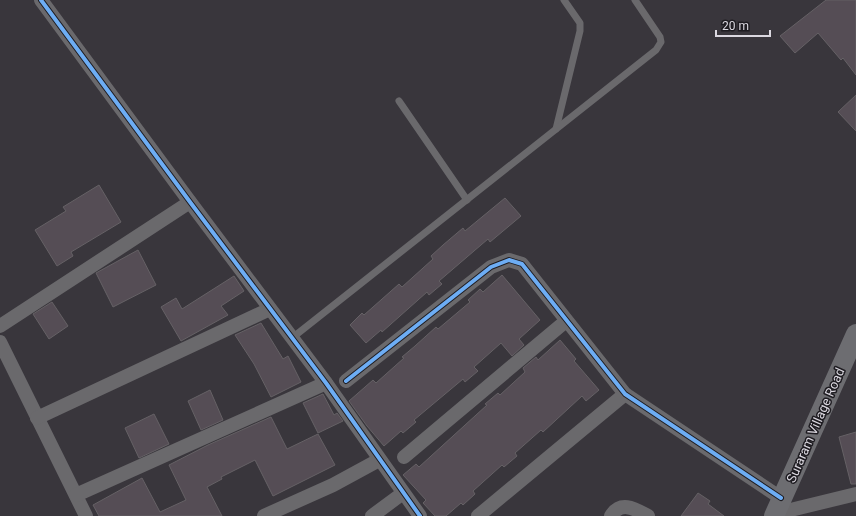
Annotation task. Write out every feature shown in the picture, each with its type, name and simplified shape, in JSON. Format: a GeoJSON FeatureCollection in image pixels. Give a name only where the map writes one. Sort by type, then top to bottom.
{"type":"FeatureCollection","features":[{"type":"Feature","properties":{"kind":"main road","name":"Suraram Village Road"},"geometry":{"type":"LineString","coordinates":[[777,509],[856,334]]}},
{"type":"Feature","properties":{"kind":"street"},"geometry":{"type":"LineString","coordinates":[[42,0],[190,202],[326,383],[420,516]]}},
{"type":"Feature","properties":{"kind":"street"},"geometry":{"type":"LineString","coordinates":[[0,326],[190,202]]}},
{"type":"Feature","properties":{"kind":"street"},"geometry":{"type":"LineString","coordinates":[[346,381],[491,267],[509,260],[522,264],[624,394],[777,509],[856,494]]}},
{"type":"Feature","properties":{"kind":"street"},"geometry":{"type":"LineString","coordinates":[[37,418],[270,309]]}},
{"type":"Feature","properties":{"kind":"street"},"geometry":{"type":"LineString","coordinates":[[404,457],[566,321]]}},
{"type":"Feature","properties":{"kind":"street"},"geometry":{"type":"LineString","coordinates":[[0,342],[86,516]]}},
{"type":"Feature","properties":{"kind":"street"},"geometry":{"type":"LineString","coordinates":[[76,495],[326,383]]}},
{"type":"Feature","properties":{"kind":"street"},"geometry":{"type":"LineString","coordinates":[[478,516],[624,394]]}},
{"type":"Feature","properties":{"kind":"street"},"geometry":{"type":"LineString","coordinates":[[264,516],[332,485],[379,460]]}},
{"type":"Feature","properties":{"kind":"street"},"geometry":{"type":"LineString","coordinates":[[372,516],[403,493]]}},
{"type":"Feature","properties":{"kind":"street"},"geometry":{"type":"LineString","coordinates":[[611,516],[614,511],[623,506],[632,507],[648,516]]}},
{"type":"Feature","properties":{"kind":"lane"},"geometry":{"type":"LineString","coordinates":[[556,129],[580,31],[580,23],[564,0]]}},
{"type":"Feature","properties":{"kind":"lane"},"geometry":{"type":"LineString","coordinates":[[292,338],[656,50],[661,42],[660,37],[635,0]]}},
{"type":"Feature","properties":{"kind":"lane"},"geometry":{"type":"LineString","coordinates":[[399,101],[467,200]]}},
{"type":"Feature","properties":{"kind":"building"},"geometry":{"type":"Polygon","coordinates":[[[826,0],[856,0],[856,75],[843,58],[841,60],[818,33],[795,53],[780,36],[826,0]]]}},
{"type":"Feature","properties":{"kind":"building"},"geometry":{"type":"Polygon","coordinates":[[[856,95],[856,131],[838,112],[856,95]]]}},
{"type":"Feature","properties":{"kind":"building"},"geometry":{"type":"Polygon","coordinates":[[[99,185],[121,222],[71,252],[73,256],[57,266],[35,230],[66,211],[63,207],[99,185]]]}},
{"type":"Feature","properties":{"kind":"building"},"geometry":{"type":"Polygon","coordinates":[[[505,198],[521,216],[490,242],[488,239],[439,281],[442,284],[429,295],[427,292],[382,332],[381,330],[366,343],[350,325],[362,313],[364,315],[399,284],[402,287],[433,259],[431,256],[443,245],[463,228],[465,231],[505,198]]]}},
{"type":"Feature","properties":{"kind":"building"},"geometry":{"type":"Polygon","coordinates":[[[138,250],[156,285],[113,307],[96,273],[138,250]]]}},
{"type":"Feature","properties":{"kind":"building"},"geometry":{"type":"Polygon","coordinates":[[[502,275],[540,320],[519,339],[524,345],[512,356],[501,343],[474,367],[478,371],[465,382],[463,379],[414,420],[416,422],[403,433],[401,431],[384,446],[349,401],[373,380],[376,383],[404,358],[402,357],[436,327],[438,329],[470,302],[468,300],[480,289],[483,292],[502,275]]]}},
{"type":"Feature","properties":{"kind":"building"},"geometry":{"type":"Polygon","coordinates":[[[234,276],[244,291],[221,306],[228,315],[181,341],[161,307],[176,298],[182,309],[234,276]]]}},
{"type":"Feature","properties":{"kind":"building"},"geometry":{"type":"Polygon","coordinates":[[[52,302],[68,326],[49,339],[33,314],[52,302]]]}},
{"type":"Feature","properties":{"kind":"building"},"geometry":{"type":"Polygon","coordinates":[[[261,323],[283,359],[288,356],[301,382],[271,397],[254,364],[235,335],[261,323]]]}},
{"type":"Feature","properties":{"kind":"building"},"geometry":{"type":"Polygon","coordinates":[[[560,340],[576,359],[574,361],[599,390],[586,401],[582,396],[543,432],[541,430],[515,453],[517,456],[504,467],[502,465],[473,491],[475,494],[463,505],[461,503],[446,516],[435,516],[423,503],[426,500],[403,475],[416,464],[419,467],[487,405],[485,404],[498,393],[500,395],[525,372],[523,368],[536,357],[538,360],[560,340]]]}},
{"type":"Feature","properties":{"kind":"building"},"geometry":{"type":"Polygon","coordinates":[[[210,390],[223,420],[201,430],[188,401],[210,390]]]}},
{"type":"Feature","properties":{"kind":"building"},"geometry":{"type":"Polygon","coordinates":[[[323,394],[334,415],[337,413],[343,421],[318,433],[303,403],[323,394]]]}},
{"type":"Feature","properties":{"kind":"building"},"geometry":{"type":"Polygon","coordinates":[[[154,414],[169,444],[139,458],[125,428],[154,414]]]}},
{"type":"Feature","properties":{"kind":"building"},"geometry":{"type":"Polygon","coordinates":[[[271,417],[287,449],[318,434],[335,465],[273,496],[255,460],[221,477],[222,479],[207,487],[222,516],[99,516],[93,505],[142,478],[160,512],[186,500],[169,465],[208,445],[271,417]]]}},
{"type":"Feature","properties":{"kind":"building"},"geometry":{"type":"Polygon","coordinates":[[[856,432],[856,484],[851,484],[839,437],[856,432]]]}},
{"type":"Feature","properties":{"kind":"building"},"geometry":{"type":"Polygon","coordinates":[[[698,493],[710,501],[708,504],[724,516],[681,516],[698,493]]]}},
{"type":"Feature","properties":{"kind":"cycle path"},"geometry":{"type":"LineString","coordinates":[[41,0],[326,383],[420,516]]}},
{"type":"Feature","properties":{"kind":"cycle path"},"geometry":{"type":"LineString","coordinates":[[346,381],[491,267],[509,260],[522,264],[625,394],[781,498]]}}]}
